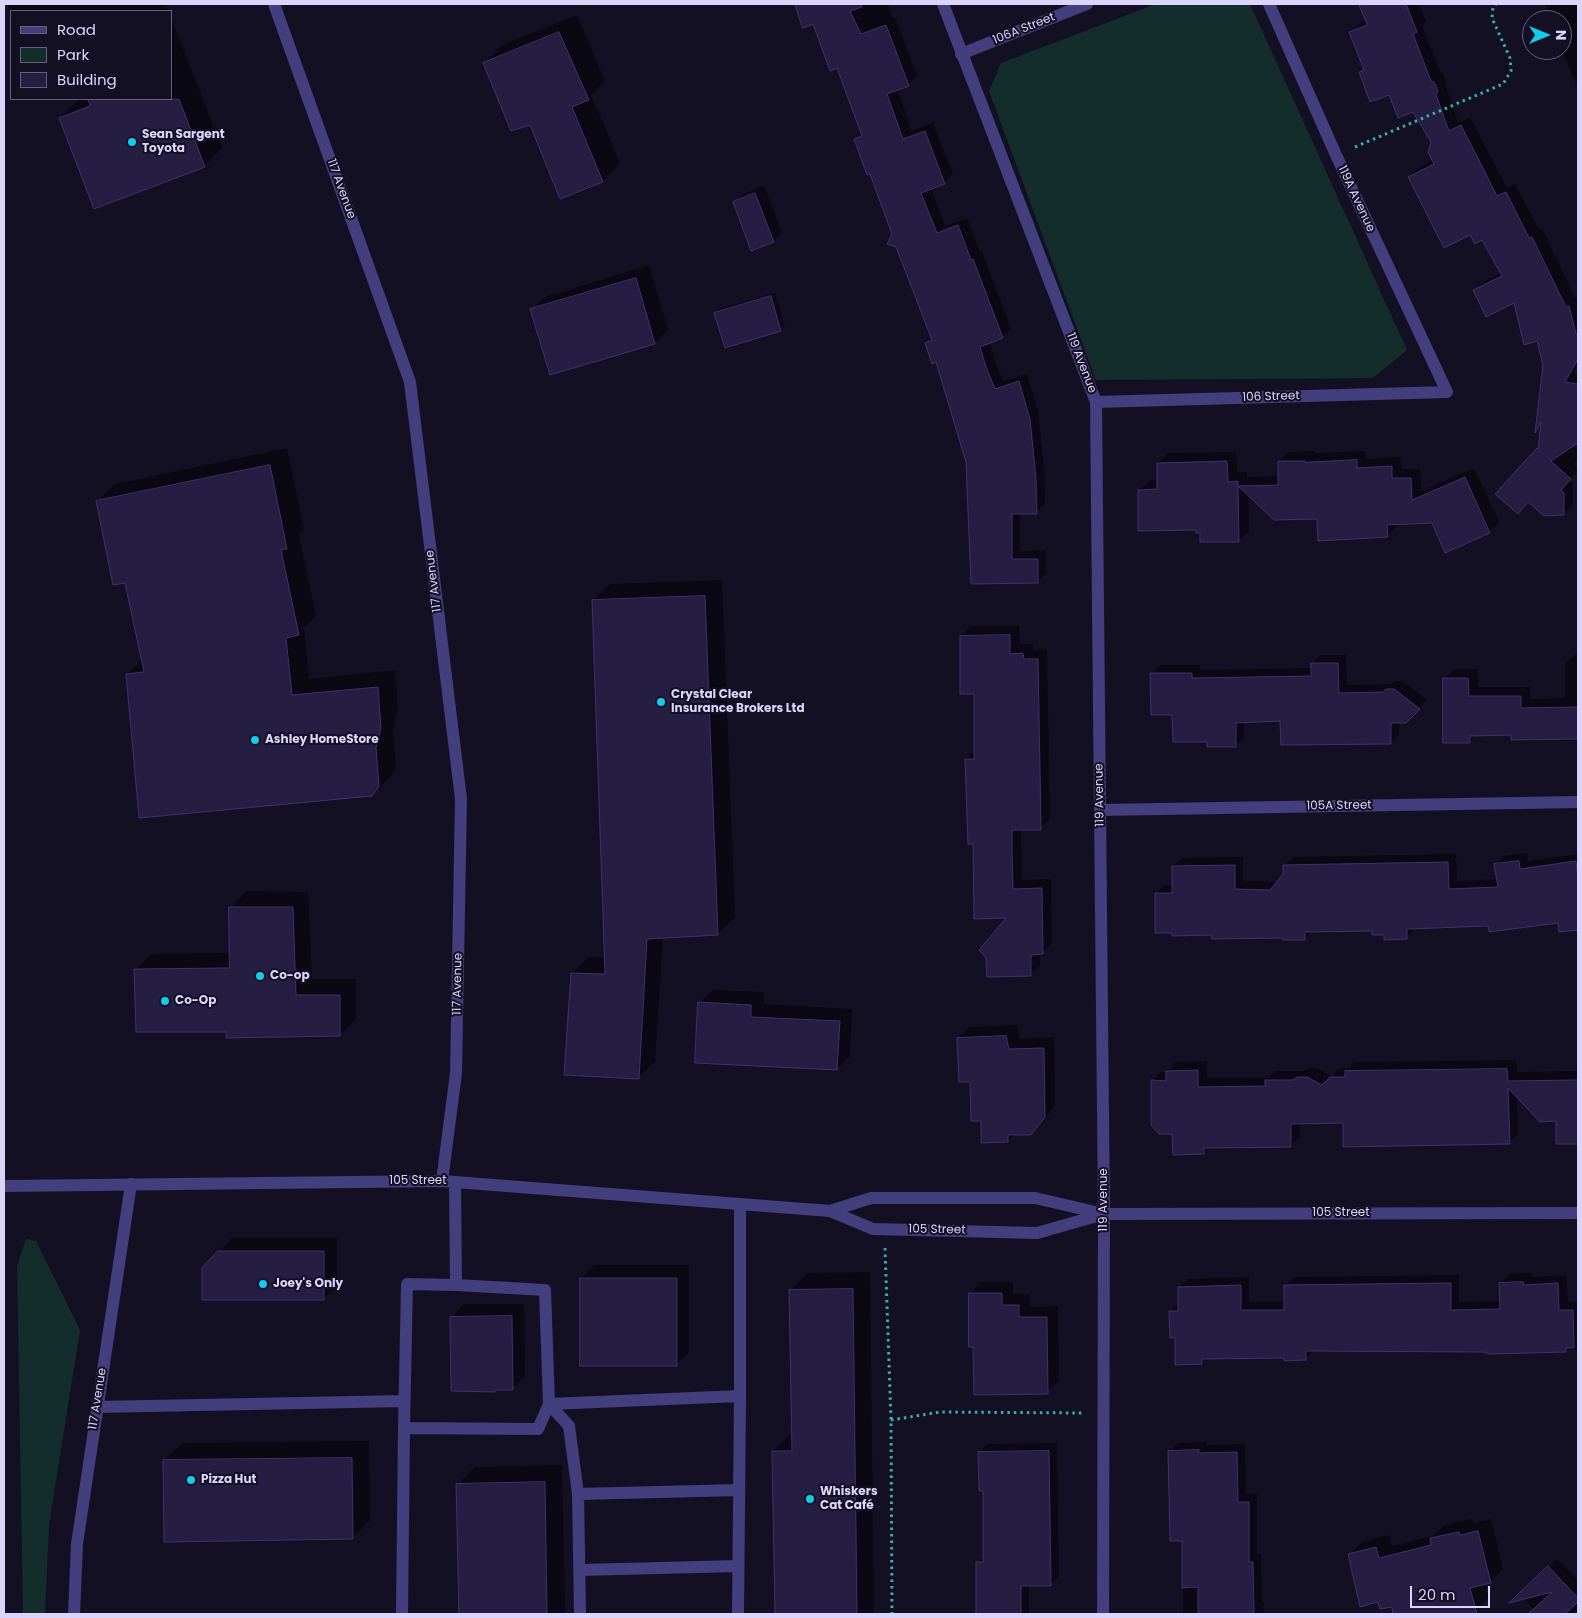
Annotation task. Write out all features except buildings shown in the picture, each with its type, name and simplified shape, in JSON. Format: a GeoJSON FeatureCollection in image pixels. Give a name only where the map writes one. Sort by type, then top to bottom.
{"type":"FeatureCollection","features":[{"type":"Feature","properties":{"kind":"street","name":"117 Avenue"},"geometry":{"type":"LineString","coordinates":[[274,4],[410,382],[461,799],[456,1073],[442,1181]]}},
{"type":"Feature","properties":{"kind":"street","name":"119 Avenue"},"geometry":{"type":"LineString","coordinates":[[943,4],[1096,402],[1104,1214],[1103,1614]]}},
{"type":"Feature","properties":{"kind":"street","name":"106A Street"},"geometry":{"type":"LineString","coordinates":[[961,54],[1087,4]]}},
{"type":"Feature","properties":{"kind":"street","name":"119A Avenue"},"geometry":{"type":"LineString","coordinates":[[1269,4],[1336,156],[1446,392]]}},
{"type":"Feature","properties":{"kind":"street","name":"106 Street"},"geometry":{"type":"LineString","coordinates":[[1096,402],[1446,392]]}},
{"type":"Feature","properties":{"kind":"street","name":"105A Street"},"geometry":{"type":"LineString","coordinates":[[1100,810],[1578,802]]}},
{"type":"Feature","properties":{"kind":"street","name":"105 Street"},"geometry":{"type":"LineString","coordinates":[[4,1186],[442,1181],[830,1211],[873,1229],[1037,1233],[1104,1214]]}},
{"type":"Feature","properties":{"kind":"street"},"geometry":{"type":"LineString","coordinates":[[455,1182],[456,1285]]}},
{"type":"Feature","properties":{"kind":"street","name":"117 Avenue"},"geometry":{"type":"LineString","coordinates":[[74,1614],[77,1544],[132,1184]]}},
{"type":"Feature","properties":{"kind":"street","name":"105 Street"},"geometry":{"type":"LineString","coordinates":[[830,1211],[871,1198],[1036,1198],[1104,1214],[1578,1213]]}},
{"type":"Feature","properties":{"kind":"street"},"geometry":{"type":"LineString","coordinates":[[738,1614],[740,1205]]}},
{"type":"Feature","properties":{"kind":"street"},"geometry":{"type":"LineString","coordinates":[[402,1614],[404,1401],[407,1284],[545,1290],[549,1404],[538,1429],[404,1428]]}},
{"type":"Feature","properties":{"kind":"street"},"geometry":{"type":"LineString","coordinates":[[549,1404],[740,1396]]}},
{"type":"Feature","properties":{"kind":"street"},"geometry":{"type":"LineString","coordinates":[[97,1407],[404,1401]]}},
{"type":"Feature","properties":{"kind":"street"},"geometry":{"type":"LineString","coordinates":[[549,1404],[569,1426],[578,1494],[580,1614]]}},
{"type":"Feature","properties":{"kind":"street"},"geometry":{"type":"LineString","coordinates":[[578,1494],[739,1490]]}},
{"type":"Feature","properties":{"kind":"street"},"geometry":{"type":"LineString","coordinates":[[580,1570],[738,1566]]}},
{"type":"Feature","properties":{"kind":"path"},"geometry":{"type":"LineString","coordinates":[[1336,156],[1503,84],[1511,71],[1510,58],[1492,18],[1493,7],[1496,4]]}},
{"type":"Feature","properties":{"kind":"path"},"geometry":{"type":"LineString","coordinates":[[885,1248],[891,1420],[892,1614]]}},
{"type":"Feature","properties":{"kind":"path"},"geometry":{"type":"LineString","coordinates":[[891,1420],[940,1412],[1082,1413]]}},
{"type":"Feature","properties":{"kind":"green space"},"geometry":{"type":"Polygon","coordinates":[[[1156,4],[1250,4],[1407,350],[1373,378],[1096,380],[989,91],[1001,63],[1156,4]]]}},
{"type":"Feature","properties":{"kind":"green space"},"geometry":{"type":"Polygon","coordinates":[[[26,1239],[36,1241],[80,1330],[49,1525],[45,1614],[23,1614],[17,1266],[26,1239]]]}},
{"type":"Feature","properties":{"kind":"place","name":"Sean Sargent Toyota"},"geometry":{"type":"Point","coordinates":[132,142]}},
{"type":"Feature","properties":{"kind":"place","name":"Crystal Clear Insurance Brokers Ltd"},"geometry":{"type":"Point","coordinates":[661,702]}},
{"type":"Feature","properties":{"kind":"place","name":"Ashley HomeStore"},"geometry":{"type":"Point","coordinates":[255,740]}},
{"type":"Feature","properties":{"kind":"place","name":"Co-op"},"geometry":{"type":"Point","coordinates":[260,976]}},
{"type":"Feature","properties":{"kind":"place","name":"Co-Op"},"geometry":{"type":"Point","coordinates":[165,1001]}},
{"type":"Feature","properties":{"kind":"place","name":"Joey's Only"},"geometry":{"type":"Point","coordinates":[263,1284]}},
{"type":"Feature","properties":{"kind":"place","name":"Pizza Hut"},"geometry":{"type":"Point","coordinates":[191,1480]}},
{"type":"Feature","properties":{"kind":"place","name":"Whiskers Cat Café"},"geometry":{"type":"Point","coordinates":[810,1499]}}]}
